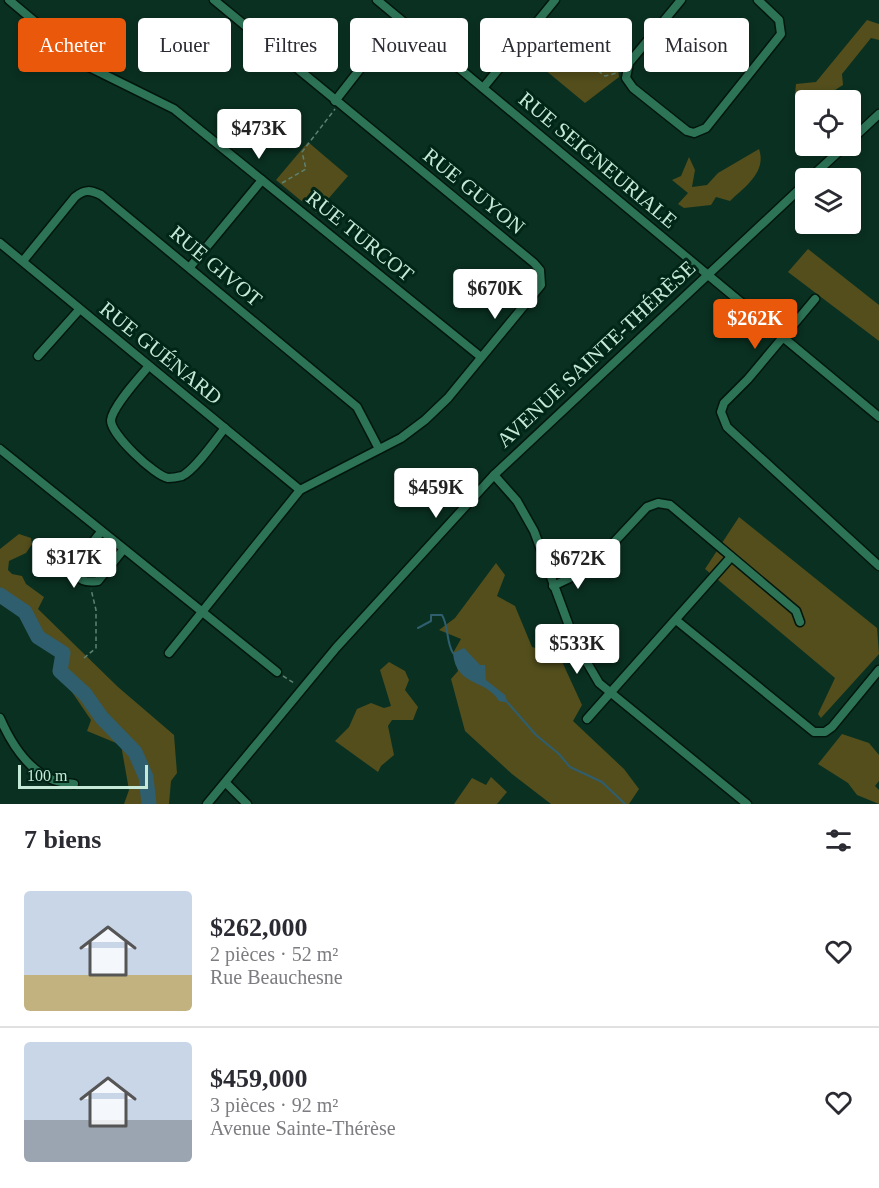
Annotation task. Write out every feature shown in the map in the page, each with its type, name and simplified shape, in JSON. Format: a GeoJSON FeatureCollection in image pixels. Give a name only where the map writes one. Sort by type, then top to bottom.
{"type":"FeatureCollection","features":[{"type":"Feature","properties":{"kind":"street","name":"RUE TURCOT"},"geometry":{"type":"LineString","coordinates":[[9,0],[89,67],[174,108],[481,357]]}},
{"type":"Feature","properties":{"kind":"street","name":"RUE GUYON"},"geometry":{"type":"LineString","coordinates":[[169,652],[300,490],[401,438],[425,420],[448,398],[541,285],[540,270],[214,0]]}},
{"type":"Feature","properties":{"kind":"street","name":"RUE SEIGNEURIALE"},"geometry":{"type":"LineString","coordinates":[[376,0],[398,18]]}},
{"type":"Feature","properties":{"kind":"street"},"geometry":{"type":"LineString","coordinates":[[541,18],[555,0]]}},
{"type":"Feature","properties":{"kind":"street"},"geometry":{"type":"LineString","coordinates":[[632,59],[681,0]]}},
{"type":"Feature","properties":{"kind":"street"},"geometry":{"type":"LineString","coordinates":[[626,72],[628,83],[633,88],[687,131],[700,132],[706,128],[780,34],[778,20],[758,0]]}},
{"type":"Feature","properties":{"kind":"street"},"geometry":{"type":"LineString","coordinates":[[337,102],[359,72]]}},
{"type":"Feature","properties":{"kind":"street","name":"RUE SEIGNEURIALE"},"geometry":{"type":"LineString","coordinates":[[464,72],[879,417]]}},
{"type":"Feature","properties":{"kind":"street"},"geometry":{"type":"LineString","coordinates":[[483,88],[496,72]]}},
{"type":"Feature","properties":{"kind":"street"},"geometry":{"type":"LineString","coordinates":[[861,131],[879,114]]}},
{"type":"Feature","properties":{"kind":"street"},"geometry":{"type":"LineString","coordinates":[[821,168],[834,156]]}},
{"type":"Feature","properties":{"kind":"street"},"geometry":{"type":"LineString","coordinates":[[190,267],[266,183]]}},
{"type":"Feature","properties":{"kind":"street","name":"RUE GIVOT"},"geometry":{"type":"LineString","coordinates":[[23,261],[82,191],[90,190],[101,195],[357,407],[380,449]]}},
{"type":"Feature","properties":{"kind":"street","name":"AVENUE SAINTE-THÉRÈSE"},"geometry":{"type":"LineString","coordinates":[[207,804],[382,596],[494,475],[795,193]]}},
{"type":"Feature","properties":{"kind":"street","name":"RUE GUÉNARD"},"geometry":{"type":"LineString","coordinates":[[0,243],[300,490]]}},
{"type":"Feature","properties":{"kind":"street"},"geometry":{"type":"LineString","coordinates":[[815,299],[724,403],[721,412],[727,428],[879,566]]}},
{"type":"Feature","properties":{"kind":"street"},"geometry":{"type":"LineString","coordinates":[[38,356],[79,310]]}},
{"type":"Feature","properties":{"kind":"street"},"geometry":{"type":"LineString","coordinates":[[148,367],[114,411],[111,420],[120,440],[159,473],[166,478],[173,478],[188,472],[225,428]]}},
{"type":"Feature","properties":{"kind":"street"},"geometry":{"type":"LineString","coordinates":[[0,449],[277,672]]}},
{"type":"Feature","properties":{"kind":"street"},"geometry":{"type":"LineString","coordinates":[[494,475],[525,514],[583,659],[599,683],[747,804]]}},
{"type":"Feature","properties":{"kind":"street"},"geometry":{"type":"LineString","coordinates":[[553,586],[589,569],[647,507],[658,503],[670,506],[796,611],[800,622]]}},
{"type":"Feature","properties":{"kind":"street"},"geometry":{"type":"LineString","coordinates":[[102,532],[78,563],[77,571],[82,579],[89,582],[98,581],[123,550]]}},
{"type":"Feature","properties":{"kind":"street"},"geometry":{"type":"LineString","coordinates":[[587,719],[731,557]]}},
{"type":"Feature","properties":{"kind":"street"},"geometry":{"type":"LineString","coordinates":[[676,620],[814,732],[825,732],[832,727],[879,670]]}},
{"type":"Feature","properties":{"kind":"street"},"geometry":{"type":"LineString","coordinates":[[0,718],[19,752],[32,765],[51,779],[74,784]]}},
{"type":"Feature","properties":{"kind":"street"},"geometry":{"type":"LineString","coordinates":[[226,783],[248,804]]}},
{"type":"Feature","properties":{"kind":"path"},"geometry":{"type":"LineString","coordinates":[[600,72],[605,76],[626,72]]}},
{"type":"Feature","properties":{"kind":"path"},"geometry":{"type":"LineString","coordinates":[[310,172],[306,169],[302,152],[337,102]]}},
{"type":"Feature","properties":{"kind":"path"},"geometry":{"type":"LineString","coordinates":[[266,183],[285,182],[306,169]]}},
{"type":"Feature","properties":{"kind":"path"},"geometry":{"type":"LineString","coordinates":[[312,220],[313,201],[316,196]]}},
{"type":"Feature","properties":{"kind":"path"},"geometry":{"type":"LineString","coordinates":[[84,658],[96,648],[96,610],[89,582]]}},
{"type":"Feature","properties":{"kind":"path"},"geometry":{"type":"LineString","coordinates":[[277,672],[301,690]]}},
{"type":"Feature","properties":{"kind":"shaded area"},"geometry":{"type":"Polygon","coordinates":[[[867,20],[879,24],[879,40],[871,38],[842,74],[843,85],[835,90],[795,90],[796,84],[816,82],[867,20]]]}},
{"type":"Feature","properties":{"kind":"shaded area"},"geometry":{"type":"Polygon","coordinates":[[[548,72],[618,72],[619,77],[585,103],[548,72]]]}},
{"type":"Feature","properties":{"kind":"shaded area"},"geometry":{"type":"Polygon","coordinates":[[[308,142],[348,176],[316,213],[276,180],[308,142]]]}},
{"type":"Feature","properties":{"kind":"shaded area"},"geometry":{"type":"Polygon","coordinates":[[[759,149],[761,157],[757,172],[730,201],[716,197],[711,205],[684,208],[678,204],[688,193],[672,180],[681,176],[689,157],[695,170],[692,187],[707,185],[718,173],[759,149]]]}},
{"type":"Feature","properties":{"kind":"shaded area"},"geometry":{"type":"Polygon","coordinates":[[[808,249],[879,305],[879,341],[788,272],[808,249]]]}},
{"type":"Feature","properties":{"kind":"shaded area"},"geometry":{"type":"Polygon","coordinates":[[[739,517],[877,628],[879,654],[821,718],[818,714],[835,678],[705,569],[739,517]]]}},
{"type":"Feature","properties":{"kind":"shaded area"},"geometry":{"type":"Polygon","coordinates":[[[101,532],[123,550],[98,581],[82,579],[78,563],[101,532]]]}},
{"type":"Feature","properties":{"kind":"shaded area"},"geometry":{"type":"Polygon","coordinates":[[[19,534],[31,538],[32,544],[26,553],[9,561],[8,570],[12,574],[22,576],[26,584],[44,597],[38,609],[118,687],[174,735],[177,773],[171,781],[169,804],[124,804],[129,790],[121,745],[87,731],[91,720],[59,673],[56,651],[34,640],[17,612],[0,599],[0,549],[19,534]]]}},
{"type":"Feature","properties":{"kind":"shaded area"},"geometry":{"type":"Polygon","coordinates":[[[496,563],[505,575],[497,596],[515,606],[532,647],[559,655],[582,705],[573,721],[624,769],[639,789],[629,804],[551,804],[512,774],[465,731],[451,679],[458,671],[453,653],[461,639],[439,630],[455,618],[496,563]]]}},
{"type":"Feature","properties":{"kind":"shaded area"},"geometry":{"type":"Polygon","coordinates":[[[389,662],[405,671],[409,680],[405,690],[418,707],[413,720],[392,720],[388,726],[394,755],[381,766],[378,772],[335,741],[349,727],[357,709],[371,703],[384,708],[391,706],[380,670],[389,662]]]}},
{"type":"Feature","properties":{"kind":"shaded area"},"geometry":{"type":"Polygon","coordinates":[[[842,734],[869,743],[879,755],[879,781],[875,786],[879,790],[879,804],[857,795],[848,783],[818,764],[842,734]]]}},
{"type":"Feature","properties":{"kind":"shaded area"},"geometry":{"type":"Polygon","coordinates":[[[491,777],[507,792],[497,804],[454,804],[472,778],[486,785],[491,777]]]}},
{"type":"Feature","properties":{"kind":"water"},"geometry":{"type":"Polygon","coordinates":[[[464,648],[480,665],[485,665],[486,680],[505,695],[508,703],[499,701],[493,694],[459,672],[453,653],[464,648]]]}},
{"type":"Feature","properties":{"kind":"waterway"},"geometry":{"type":"LineString","coordinates":[[0,595],[25,612],[38,637],[63,653],[60,671],[85,694],[102,718],[135,752],[146,777],[149,804]]}},
{"type":"Feature","properties":{"kind":"waterway"},"geometry":{"type":"LineString","coordinates":[[418,628],[431,621],[431,615],[442,615],[453,653]]}},
{"type":"Feature","properties":{"kind":"waterway"},"geometry":{"type":"LineString","coordinates":[[508,703],[536,735],[559,754],[570,767],[602,782],[625,804]]}}]}
